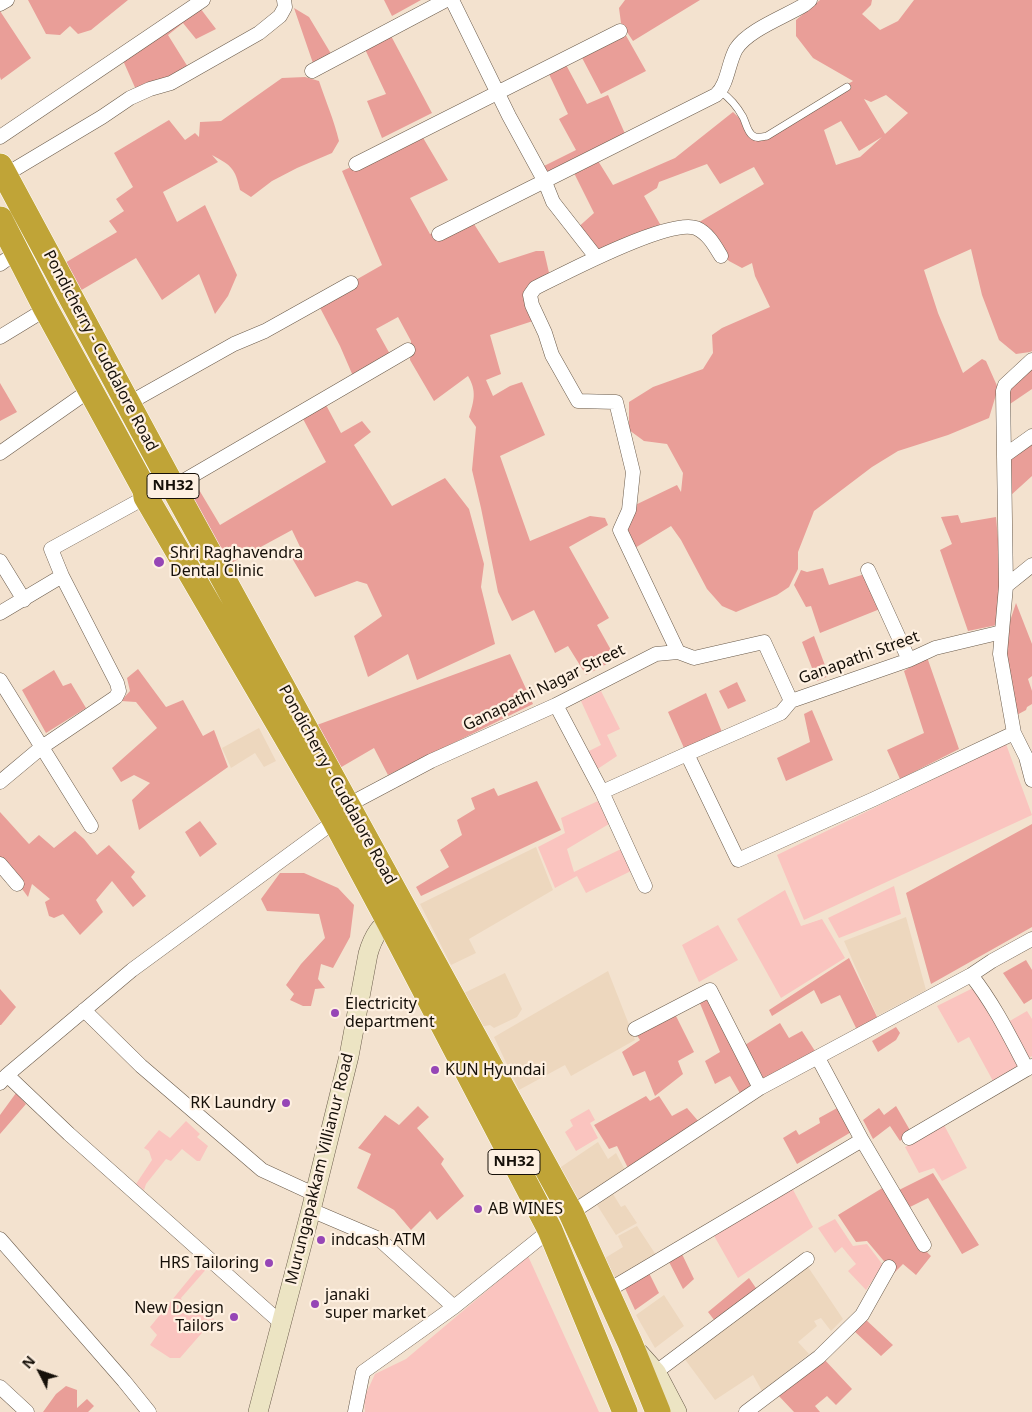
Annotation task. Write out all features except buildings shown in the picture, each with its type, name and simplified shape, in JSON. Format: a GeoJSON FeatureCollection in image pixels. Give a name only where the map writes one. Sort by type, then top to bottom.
{"type":"FeatureCollection","features":[{"type":"Feature","properties":{"kind":"highway","name":"Pondicherry - Cuddalore Road"},"geometry":{"type":"LineString","coordinates":[[2,171],[170,482],[397,915],[571,1213],[630,1343],[658,1412]]}},
{"type":"Feature","properties":{"kind":"highway","name":"Pondicherry - Cuddalore Road"},"geometry":{"type":"LineString","coordinates":[[0,219],[9,258],[46,309],[145,493],[342,813]]}},
{"type":"Feature","properties":{"kind":"highway"},"geometry":{"type":"LineString","coordinates":[[145,493],[170,482]]}},
{"type":"Feature","properties":{"kind":"highway","name":"Pondicherry - Cuddalore Road"},"geometry":{"type":"LineString","coordinates":[[397,915],[550,1230],[625,1412]]}},
{"type":"Feature","properties":{"kind":"main road","name":"Murungapakkam Villianur Road"},"geometry":{"type":"LineString","coordinates":[[258,1412],[349,1056],[368,954],[372,940],[397,915]]}},
{"type":"Feature","properties":{"kind":"main road"},"geometry":{"type":"LineString","coordinates":[[630,1343],[656,1372],[677,1412]]}},
{"type":"Feature","properties":{"kind":"street"},"geometry":{"type":"LineString","coordinates":[[0,4],[7,0]]}},
{"type":"Feature","properties":{"kind":"street"},"geometry":{"type":"LineString","coordinates":[[0,136],[203,0]]}},
{"type":"Feature","properties":{"kind":"street"},"geometry":{"type":"LineString","coordinates":[[2,171],[102,117],[130,98],[150,89],[171,83],[259,33],[280,16],[284,7],[284,0]]}},
{"type":"Feature","properties":{"kind":"street"},"geometry":{"type":"LineString","coordinates":[[312,71],[446,0]]}},
{"type":"Feature","properties":{"kind":"street"},"geometry":{"type":"LineString","coordinates":[[452,0],[508,116],[545,182],[553,202],[596,257]]}},
{"type":"Feature","properties":{"kind":"street"},"geometry":{"type":"LineString","coordinates":[[439,234],[545,182],[720,91],[736,50],[747,36],[796,10],[810,0]]}},
{"type":"Feature","properties":{"kind":"street"},"geometry":{"type":"LineString","coordinates":[[356,164],[620,31]]}},
{"type":"Feature","properties":{"kind":"street"},"geometry":{"type":"LineString","coordinates":[[678,652],[620,530],[629,510],[633,472],[616,402],[578,402],[552,355],[545,333],[530,300],[530,295],[535,288],[596,257],[664,231],[684,226],[700,230],[712,241],[721,256]]}},
{"type":"Feature","properties":{"kind":"street"},"geometry":{"type":"LineString","coordinates":[[128,403],[234,344],[265,331],[351,283]]}},
{"type":"Feature","properties":{"kind":"street"},"geometry":{"type":"LineString","coordinates":[[0,337],[46,309]]}},
{"type":"Feature","properties":{"kind":"street"},"geometry":{"type":"LineString","coordinates":[[170,482],[408,350]]}},
{"type":"Feature","properties":{"kind":"street"},"geometry":{"type":"LineString","coordinates":[[1032,360],[1005,385],[1003,392],[1006,586],[1000,654],[1014,734],[1029,756],[1032,780]]}},
{"type":"Feature","properties":{"kind":"street"},"geometry":{"type":"LineString","coordinates":[[0,453],[90,390]]}},
{"type":"Feature","properties":{"kind":"street"},"geometry":{"type":"LineString","coordinates":[[1004,456],[1032,436]]}},
{"type":"Feature","properties":{"kind":"street"},"geometry":{"type":"LineString","coordinates":[[0,782],[42,747],[116,698],[119,691],[118,683],[62,576],[51,550],[145,493]]}},
{"type":"Feature","properties":{"kind":"street"},"geometry":{"type":"LineString","coordinates":[[0,561],[24,600]]}},
{"type":"Feature","properties":{"kind":"street"},"geometry":{"type":"LineString","coordinates":[[1006,586],[1032,565]]}},
{"type":"Feature","properties":{"kind":"street"},"geometry":{"type":"LineString","coordinates":[[868,570],[909,660]]}},
{"type":"Feature","properties":{"kind":"street"},"geometry":{"type":"LineString","coordinates":[[0,613],[62,576]]}},
{"type":"Feature","properties":{"kind":"street","name":"Ganapathi Street"},"geometry":{"type":"LineString","coordinates":[[764,642],[791,701],[909,660],[935,648],[1002,632]]}},
{"type":"Feature","properties":{"kind":"street","name":"Ganapathi Nagar Street"},"geometry":{"type":"LineString","coordinates":[[4,1079],[132,970],[342,813],[431,761],[556,705],[656,654],[678,652],[694,658],[764,642]]}},
{"type":"Feature","properties":{"kind":"street"},"geometry":{"type":"LineString","coordinates":[[0,680],[91,826]]}},
{"type":"Feature","properties":{"kind":"street"},"geometry":{"type":"LineString","coordinates":[[602,792],[781,713],[791,701]]}},
{"type":"Feature","properties":{"kind":"street"},"geometry":{"type":"LineString","coordinates":[[556,705],[602,792],[645,886]]}},
{"type":"Feature","properties":{"kind":"street"},"geometry":{"type":"LineString","coordinates":[[686,754],[738,860],[1014,734]]}},
{"type":"Feature","properties":{"kind":"street"},"geometry":{"type":"LineString","coordinates":[[0,864],[17,884]]}},
{"type":"Feature","properties":{"kind":"street"},"geometry":{"type":"LineString","coordinates":[[571,1213],[760,1088],[971,975],[1032,939]]}},
{"type":"Feature","properties":{"kind":"street"},"geometry":{"type":"LineString","coordinates":[[909,1138],[1030,1067],[980,986],[971,975]]}},
{"type":"Feature","properties":{"kind":"street"},"geometry":{"type":"LineString","coordinates":[[635,1028],[710,990],[760,1088]]}},
{"type":"Feature","properties":{"kind":"street"},"geometry":{"type":"LineString","coordinates":[[84,1010],[141,1066],[262,1170],[312,1202],[379,1238],[454,1307]]}},
{"type":"Feature","properties":{"kind":"street"},"geometry":{"type":"LineString","coordinates":[[818,1058],[862,1141],[924,1245]]}},
{"type":"Feature","properties":{"kind":"street"},"geometry":{"type":"LineString","coordinates":[[4,1079],[69,1134],[281,1323]]}},
{"type":"Feature","properties":{"kind":"street"},"geometry":{"type":"LineString","coordinates":[[607,1291],[862,1141]]}},
{"type":"Feature","properties":{"kind":"street"},"geometry":{"type":"LineString","coordinates":[[355,1412],[363,1372],[454,1307],[550,1230]]}},
{"type":"Feature","properties":{"kind":"street"},"geometry":{"type":"LineString","coordinates":[[0,1239],[124,1381],[148,1412]]}},
{"type":"Feature","properties":{"kind":"street"},"geometry":{"type":"LineString","coordinates":[[656,1372],[807,1259]]}},
{"type":"Feature","properties":{"kind":"street"},"geometry":{"type":"LineString","coordinates":[[746,1412],[818,1357],[862,1315],[889,1268]]}},
{"type":"Feature","properties":{"kind":"street"},"geometry":{"type":"LineString","coordinates":[[0,1387],[27,1412]]}},
{"type":"Feature","properties":{"kind":"lane"},"geometry":{"type":"LineString","coordinates":[[720,91],[731,98],[750,132],[753,136],[759,138],[767,136],[847,87]]}},
{"type":"Feature","properties":{"kind":"shaded area"},"geometry":{"type":"Polygon","coordinates":[[[28,0],[128,0],[91,30],[78,34],[70,26],[60,35],[46,34],[28,0]]]}},
{"type":"Feature","properties":{"kind":"shaded area"},"geometry":{"type":"Polygon","coordinates":[[[384,0],[421,0],[392,16],[384,0]]]}},
{"type":"Feature","properties":{"kind":"shaded area"},"geometry":{"type":"Polygon","coordinates":[[[625,0],[700,0],[633,41],[621,23],[619,8],[625,0]]]}},
{"type":"Feature","properties":{"kind":"shaded area"},"geometry":{"type":"Polygon","coordinates":[[[820,0],[872,0],[871,5],[862,14],[880,30],[898,21],[914,0],[1032,0],[1032,351],[1016,354],[999,340],[982,295],[971,249],[924,270],[938,313],[963,373],[982,359],[986,361],[998,388],[989,418],[948,435],[898,451],[872,467],[814,511],[798,552],[798,569],[789,587],[777,595],[736,612],[722,606],[707,589],[681,540],[671,526],[630,551],[621,532],[631,507],[677,485],[681,492],[683,473],[667,444],[644,441],[629,430],[629,402],[653,387],[703,369],[713,353],[712,335],[722,328],[770,307],[755,276],[752,263],[742,268],[729,261],[694,225],[764,184],[754,167],[720,184],[707,164],[659,182],[657,188],[644,196],[664,231],[598,256],[575,230],[594,213],[573,171],[595,156],[613,185],[675,158],[733,112],[759,137],[853,81],[813,58],[796,36],[796,20],[820,0]],[[886,95],[871,102],[864,99],[885,134],[908,113],[886,95]],[[841,121],[824,130],[836,165],[860,157],[882,137],[859,151],[841,121]]]}},
{"type":"Feature","properties":{"kind":"shaded area"},"geometry":{"type":"Polygon","coordinates":[[[197,4],[216,29],[196,39],[183,23],[168,35],[191,72],[137,92],[121,56],[197,4]]]}},
{"type":"Feature","properties":{"kind":"shaded area"},"geometry":{"type":"Polygon","coordinates":[[[294,8],[309,17],[333,57],[315,69],[294,8]]]}},
{"type":"Feature","properties":{"kind":"shaded area"},"geometry":{"type":"Polygon","coordinates":[[[0,11],[31,58],[1,80],[0,77],[0,11]]]}},
{"type":"Feature","properties":{"kind":"shaded area"},"geometry":{"type":"Polygon","coordinates":[[[624,32],[646,71],[601,94],[580,54],[624,32]]]}},
{"type":"Feature","properties":{"kind":"shaded area"},"geometry":{"type":"Polygon","coordinates":[[[390,34],[432,113],[382,138],[367,101],[386,94],[364,47],[390,34]]]}},
{"type":"Feature","properties":{"kind":"shaded area"},"geometry":{"type":"Polygon","coordinates":[[[564,61],[587,104],[608,95],[626,136],[545,182],[540,168],[576,150],[559,119],[568,114],[548,72],[564,61]]]}},
{"type":"Feature","properties":{"kind":"shaded area"},"geometry":{"type":"Polygon","coordinates":[[[305,77],[319,81],[330,111],[339,141],[332,153],[272,181],[251,197],[240,190],[232,168],[212,155],[218,162],[163,192],[177,222],[205,205],[237,275],[228,296],[215,314],[199,274],[162,300],[136,258],[73,295],[58,267],[117,232],[109,221],[124,211],[116,199],[133,187],[114,153],[169,120],[185,140],[195,133],[199,137],[200,122],[221,121],[282,78],[305,77]]]}},
{"type":"Feature","properties":{"kind":"shaded area"},"geometry":{"type":"Polygon","coordinates":[[[422,136],[448,180],[410,198],[430,234],[474,224],[499,263],[536,251],[544,251],[550,277],[532,291],[536,320],[490,335],[501,374],[486,380],[493,396],[510,386],[522,382],[545,435],[500,456],[530,541],[590,516],[605,518],[608,525],[569,547],[609,618],[597,625],[616,659],[586,675],[568,646],[555,653],[534,610],[512,621],[498,592],[472,470],[476,427],[469,417],[474,391],[468,376],[434,401],[410,360],[411,341],[398,317],[376,329],[391,356],[353,376],[317,302],[382,265],[342,171],[422,136]]]}},
{"type":"Feature","properties":{"kind":"shaded area"},"geometry":{"type":"Polygon","coordinates":[[[1032,366],[1032,389],[1007,406],[1006,389],[1032,366]]]}},
{"type":"Feature","properties":{"kind":"shaded area"},"geometry":{"type":"Polygon","coordinates":[[[0,383],[17,412],[0,421],[0,383]]]}},
{"type":"Feature","properties":{"kind":"shaded area"},"geometry":{"type":"Polygon","coordinates":[[[326,405],[341,433],[362,421],[371,432],[354,445],[392,506],[445,478],[469,509],[484,564],[481,587],[495,644],[417,680],[408,654],[368,677],[354,636],[382,616],[367,584],[357,581],[315,597],[292,558],[302,551],[292,530],[222,568],[176,492],[195,483],[220,525],[326,462],[302,417],[326,405]]]}},
{"type":"Feature","properties":{"kind":"shaded area"},"geometry":{"type":"Polygon","coordinates":[[[1032,441],[1032,476],[1010,496],[1009,458],[1032,441]]]}},
{"type":"Feature","properties":{"kind":"shaded area"},"geometry":{"type":"Polygon","coordinates":[[[958,515],[961,523],[996,517],[1002,583],[997,625],[968,631],[940,550],[952,544],[941,517],[958,515]]]}},
{"type":"Feature","properties":{"kind":"shaded area"},"geometry":{"type":"Polygon","coordinates":[[[823,568],[829,585],[865,574],[880,609],[820,633],[811,606],[806,607],[794,585],[801,570],[807,572],[823,568]]]}},
{"type":"Feature","properties":{"kind":"shaded area"},"geometry":{"type":"Polygon","coordinates":[[[1016,603],[1032,644],[1032,676],[1028,679],[1032,691],[1032,704],[1026,710],[1013,717],[1005,653],[1007,630],[1016,603]]]}},
{"type":"Feature","properties":{"kind":"shaded area"},"geometry":{"type":"Polygon","coordinates":[[[814,636],[829,676],[817,681],[802,642],[814,636]]]}},
{"type":"Feature","properties":{"kind":"shaded area"},"geometry":{"type":"Polygon","coordinates":[[[510,654],[533,704],[388,775],[374,748],[338,769],[317,725],[510,654]]]}},
{"type":"Feature","properties":{"kind":"shaded area"},"geometry":{"type":"Polygon","coordinates":[[[927,657],[959,749],[900,779],[887,750],[924,733],[904,671],[927,657]]]}},
{"type":"Feature","properties":{"kind":"shaded area"},"geometry":{"type":"Polygon","coordinates":[[[138,669],[166,707],[183,700],[203,736],[214,730],[228,767],[139,830],[132,800],[150,783],[134,775],[121,782],[112,768],[157,728],[136,702],[121,701],[130,691],[127,678],[138,669]]]}},
{"type":"Feature","properties":{"kind":"shaded area"},"geometry":{"type":"Polygon","coordinates":[[[54,670],[63,686],[71,683],[86,708],[46,733],[22,690],[54,670]]]}},
{"type":"Feature","properties":{"kind":"shaded area"},"geometry":{"type":"Polygon","coordinates":[[[737,682],[746,701],[728,709],[719,691],[737,682]]]}},
{"type":"Feature","properties":{"kind":"shaded area"},"geometry":{"type":"Polygon","coordinates":[[[601,691],[620,729],[607,735],[617,756],[596,770],[587,752],[601,745],[581,701],[601,691]]]}},
{"type":"Feature","properties":{"kind":"shaded area"},"geometry":{"type":"Polygon","coordinates":[[[706,693],[722,732],[684,748],[668,712],[706,693]]]}},
{"type":"Feature","properties":{"kind":"shaded area"},"geometry":{"type":"Polygon","coordinates":[[[812,710],[833,760],[786,781],[777,758],[810,742],[804,714],[812,710]]]}},
{"type":"Feature","properties":{"kind":"shaded area"},"geometry":{"type":"Polygon","coordinates":[[[259,728],[276,761],[264,767],[255,753],[231,768],[222,748],[259,728]]]}},
{"type":"Feature","properties":{"kind":"shaded area"},"geometry":{"type":"Polygon","coordinates":[[[1006,744],[1032,815],[804,920],[777,855],[1006,744]]]}},
{"type":"Feature","properties":{"kind":"shaded area"},"geometry":{"type":"Polygon","coordinates":[[[537,781],[561,830],[421,896],[416,887],[449,867],[440,850],[462,835],[457,820],[475,809],[471,798],[494,788],[498,796],[537,781]]]}},
{"type":"Feature","properties":{"kind":"shaded area"},"geometry":{"type":"Polygon","coordinates":[[[598,801],[609,824],[567,849],[574,872],[621,849],[631,871],[586,893],[577,876],[555,888],[538,847],[565,833],[561,818],[598,801]]]}},
{"type":"Feature","properties":{"kind":"shaded area"},"geometry":{"type":"Polygon","coordinates":[[[0,812],[29,844],[39,835],[54,848],[75,831],[97,855],[109,845],[135,872],[131,877],[146,896],[133,907],[112,881],[96,900],[103,912],[80,935],[63,914],[54,918],[49,916],[45,902],[50,899],[32,884],[28,897],[0,859],[0,812]]]}},
{"type":"Feature","properties":{"kind":"shaded area"},"geometry":{"type":"Polygon","coordinates":[[[200,821],[217,844],[200,857],[185,832],[200,821]]]}},
{"type":"Feature","properties":{"kind":"shaded area"},"geometry":{"type":"Polygon","coordinates":[[[1032,824],[1032,927],[931,984],[906,893],[1032,824]]]}},
{"type":"Feature","properties":{"kind":"shaded area"},"geometry":{"type":"Polygon","coordinates":[[[536,847],[553,890],[469,939],[476,953],[451,965],[420,904],[536,847]]]}},
{"type":"Feature","properties":{"kind":"shaded area"},"geometry":{"type":"Polygon","coordinates":[[[280,873],[304,873],[338,888],[354,905],[350,937],[333,968],[321,964],[318,979],[325,988],[315,989],[311,1006],[303,1006],[290,1000],[294,994],[286,985],[301,964],[325,938],[319,914],[267,911],[261,899],[280,873]]]}},
{"type":"Feature","properties":{"kind":"shaded area"},"geometry":{"type":"Polygon","coordinates":[[[894,886],[901,914],[839,938],[828,918],[894,886]]]}},
{"type":"Feature","properties":{"kind":"shaded area"},"geometry":{"type":"Polygon","coordinates":[[[785,890],[801,926],[822,919],[845,958],[781,998],[737,919],[785,890]]]}},
{"type":"Feature","properties":{"kind":"shaded area"},"geometry":{"type":"Polygon","coordinates":[[[906,917],[926,990],[877,1016],[844,941],[906,917]]]}},
{"type":"Feature","properties":{"kind":"shaded area"},"geometry":{"type":"Polygon","coordinates":[[[718,925],[738,960],[699,982],[682,945],[718,925]]]}},
{"type":"Feature","properties":{"kind":"shaded area"},"geometry":{"type":"Polygon","coordinates":[[[849,958],[878,1019],[857,1030],[840,995],[821,1004],[814,990],[772,1016],[769,1010],[849,958]]]}},
{"type":"Feature","properties":{"kind":"shaded area"},"geometry":{"type":"Polygon","coordinates":[[[1026,960],[1032,970],[1032,999],[1024,1004],[1003,973],[1026,960]]]}},
{"type":"Feature","properties":{"kind":"shaded area"},"geometry":{"type":"Polygon","coordinates":[[[608,971],[635,1040],[571,1076],[565,1065],[519,1090],[494,1037],[608,971]]]}},
{"type":"Feature","properties":{"kind":"shaded area"},"geometry":{"type":"Polygon","coordinates":[[[505,973],[522,1009],[517,1017],[494,1028],[490,1025],[481,1027],[464,993],[505,973]]]}},
{"type":"Feature","properties":{"kind":"shaded area"},"geometry":{"type":"Polygon","coordinates":[[[973,988],[1023,1067],[993,1081],[969,1037],[958,1043],[937,1006],[973,988]]]}},
{"type":"Feature","properties":{"kind":"shaded area"},"geometry":{"type":"Polygon","coordinates":[[[0,989],[16,1007],[1,1025],[0,1025],[0,989]]]}},
{"type":"Feature","properties":{"kind":"shaded area"},"geometry":{"type":"Polygon","coordinates":[[[709,996],[754,1088],[741,1095],[730,1076],[715,1084],[705,1061],[720,1052],[699,1001],[709,996]]]}},
{"type":"Feature","properties":{"kind":"shaded area"},"geometry":{"type":"Polygon","coordinates":[[[1027,1011],[1032,1019],[1032,1056],[1029,1058],[1008,1022],[1027,1011]]]}},
{"type":"Feature","properties":{"kind":"shaded area"},"geometry":{"type":"Polygon","coordinates":[[[676,1016],[694,1052],[678,1061],[683,1074],[655,1096],[645,1071],[633,1076],[622,1052],[640,1040],[636,1034],[676,1016]]]}},
{"type":"Feature","properties":{"kind":"shaded area"},"geometry":{"type":"Polygon","coordinates":[[[780,1023],[789,1038],[802,1031],[815,1051],[762,1080],[745,1045],[780,1023]]]}},
{"type":"Feature","properties":{"kind":"shaded area"},"geometry":{"type":"Polygon","coordinates":[[[896,1027],[900,1033],[896,1040],[878,1052],[872,1041],[896,1027]]]}},
{"type":"Feature","properties":{"kind":"shaded area"},"geometry":{"type":"Polygon","coordinates":[[[16,1093],[26,1104],[0,1134],[0,1115],[16,1093]]]}},
{"type":"Feature","properties":{"kind":"shaded area"},"geometry":{"type":"Polygon","coordinates":[[[646,1096],[650,1101],[659,1096],[672,1116],[687,1108],[699,1122],[628,1168],[617,1146],[609,1149],[594,1125],[646,1096]]]}},
{"type":"Feature","properties":{"kind":"shaded area"},"geometry":{"type":"Polygon","coordinates":[[[418,1106],[429,1117],[417,1128],[444,1159],[441,1164],[464,1196],[437,1220],[430,1211],[411,1230],[394,1210],[357,1188],[371,1154],[358,1148],[385,1115],[399,1125],[418,1106]]]}},
{"type":"Feature","properties":{"kind":"shaded area"},"geometry":{"type":"Polygon","coordinates":[[[896,1106],[911,1132],[900,1141],[890,1126],[873,1139],[863,1120],[879,1108],[884,1115],[896,1106]]]}},
{"type":"Feature","properties":{"kind":"shaded area"},"geometry":{"type":"Polygon","coordinates":[[[839,1107],[853,1131],[797,1164],[783,1138],[796,1130],[799,1135],[820,1123],[819,1118],[839,1107]]]}},
{"type":"Feature","properties":{"kind":"shaded area"},"geometry":{"type":"Polygon","coordinates":[[[589,1109],[595,1120],[590,1123],[598,1138],[576,1151],[565,1132],[573,1126],[570,1120],[589,1109]]]}},
{"type":"Feature","properties":{"kind":"shaded area"},"geometry":{"type":"Polygon","coordinates":[[[186,1121],[200,1134],[197,1137],[208,1146],[200,1161],[197,1161],[182,1149],[171,1161],[166,1159],[146,1184],[144,1190],[136,1184],[152,1160],[149,1151],[144,1148],[159,1130],[170,1138],[186,1121]]]}},
{"type":"Feature","properties":{"kind":"shaded area"},"geometry":{"type":"Polygon","coordinates":[[[944,1125],[967,1168],[942,1181],[934,1168],[919,1173],[905,1147],[944,1125]]]}},
{"type":"Feature","properties":{"kind":"shaded area"},"geometry":{"type":"Polygon","coordinates":[[[598,1142],[608,1159],[616,1153],[625,1170],[574,1205],[555,1171],[598,1142]]]}},
{"type":"Feature","properties":{"kind":"shaded area"},"geometry":{"type":"Polygon","coordinates":[[[933,1173],[979,1245],[962,1254],[928,1198],[910,1207],[899,1190],[933,1173]]]}},
{"type":"Feature","properties":{"kind":"shaded area"},"geometry":{"type":"Polygon","coordinates":[[[791,1186],[813,1227],[738,1278],[713,1234],[791,1186]]]}},
{"type":"Feature","properties":{"kind":"shaded area"},"geometry":{"type":"Polygon","coordinates":[[[884,1187],[913,1239],[931,1256],[916,1275],[903,1264],[894,1273],[867,1241],[856,1242],[838,1215],[884,1187]]]}},
{"type":"Feature","properties":{"kind":"shaded area"},"geometry":{"type":"Polygon","coordinates":[[[613,1194],[621,1207],[625,1205],[637,1223],[616,1235],[597,1205],[613,1194]]]}},
{"type":"Feature","properties":{"kind":"shaded area"},"geometry":{"type":"Polygon","coordinates":[[[835,1219],[853,1246],[867,1244],[883,1265],[866,1290],[848,1271],[856,1264],[842,1247],[835,1253],[818,1228],[835,1219]]]}},
{"type":"Feature","properties":{"kind":"shaded area"},"geometry":{"type":"Polygon","coordinates":[[[637,1226],[656,1255],[616,1279],[605,1258],[623,1247],[618,1236],[637,1226]]]}},
{"type":"Feature","properties":{"kind":"shaded area"},"geometry":{"type":"Polygon","coordinates":[[[681,1252],[694,1279],[683,1289],[668,1260],[681,1252]]]}},
{"type":"Feature","properties":{"kind":"shaded area"},"geometry":{"type":"Polygon","coordinates":[[[528,1256],[599,1412],[365,1412],[364,1398],[375,1374],[406,1359],[528,1256]]]}},
{"type":"Feature","properties":{"kind":"shaded area"},"geometry":{"type":"Polygon","coordinates":[[[804,1261],[843,1319],[831,1331],[821,1318],[814,1321],[817,1326],[798,1342],[809,1354],[762,1391],[753,1375],[715,1400],[684,1358],[804,1261]]]}},
{"type":"Feature","properties":{"kind":"shaded area"},"geometry":{"type":"Polygon","coordinates":[[[203,1262],[209,1266],[181,1298],[192,1311],[196,1307],[214,1319],[180,1358],[170,1358],[150,1345],[157,1335],[150,1327],[203,1262]]]}},
{"type":"Feature","properties":{"kind":"shaded area"},"geometry":{"type":"Polygon","coordinates":[[[648,1271],[659,1293],[635,1310],[624,1286],[648,1271]]]}},
{"type":"Feature","properties":{"kind":"shaded area"},"geometry":{"type":"Polygon","coordinates":[[[749,1278],[758,1291],[715,1321],[708,1312],[749,1278]]]}},
{"type":"Feature","properties":{"kind":"shaded area"},"geometry":{"type":"Polygon","coordinates":[[[664,1295],[684,1326],[655,1348],[636,1315],[664,1295]]]}},
{"type":"Feature","properties":{"kind":"shaded area"},"geometry":{"type":"Polygon","coordinates":[[[864,1318],[893,1345],[881,1356],[853,1330],[864,1318]]]}},
{"type":"Feature","properties":{"kind":"shaded area"},"geometry":{"type":"Polygon","coordinates":[[[823,1358],[852,1389],[836,1405],[827,1396],[815,1406],[820,1412],[794,1412],[777,1394],[823,1358]]]}},
{"type":"Feature","properties":{"kind":"shaded area"},"geometry":{"type":"Polygon","coordinates":[[[66,1386],[77,1390],[77,1408],[87,1399],[94,1406],[88,1412],[43,1412],[56,1394],[66,1386]]]}},
{"type":"Feature","properties":{"kind":"place","name":"Shri Raghavendra Dental Clinic"},"geometry":{"type":"Point","coordinates":[159,562]}},
{"type":"Feature","properties":{"kind":"place","name":"Electricity department"},"geometry":{"type":"Point","coordinates":[335,1013]}},
{"type":"Feature","properties":{"kind":"place","name":"KUN Hyundai"},"geometry":{"type":"Point","coordinates":[435,1070]}},
{"type":"Feature","properties":{"kind":"place","name":"RK Laundry"},"geometry":{"type":"Point","coordinates":[286,1103]}},
{"type":"Feature","properties":{"kind":"place","name":"AB WINES"},"geometry":{"type":"Point","coordinates":[478,1209]}},
{"type":"Feature","properties":{"kind":"place","name":"indcash ATM"},"geometry":{"type":"Point","coordinates":[321,1240]}},
{"type":"Feature","properties":{"kind":"place","name":"HRS Tailoring"},"geometry":{"type":"Point","coordinates":[269,1263]}},
{"type":"Feature","properties":{"kind":"place","name":"janaki super market"},"geometry":{"type":"Point","coordinates":[315,1304]}},
{"type":"Feature","properties":{"kind":"place","name":"New Design Tailors"},"geometry":{"type":"Point","coordinates":[234,1317]}}]}
